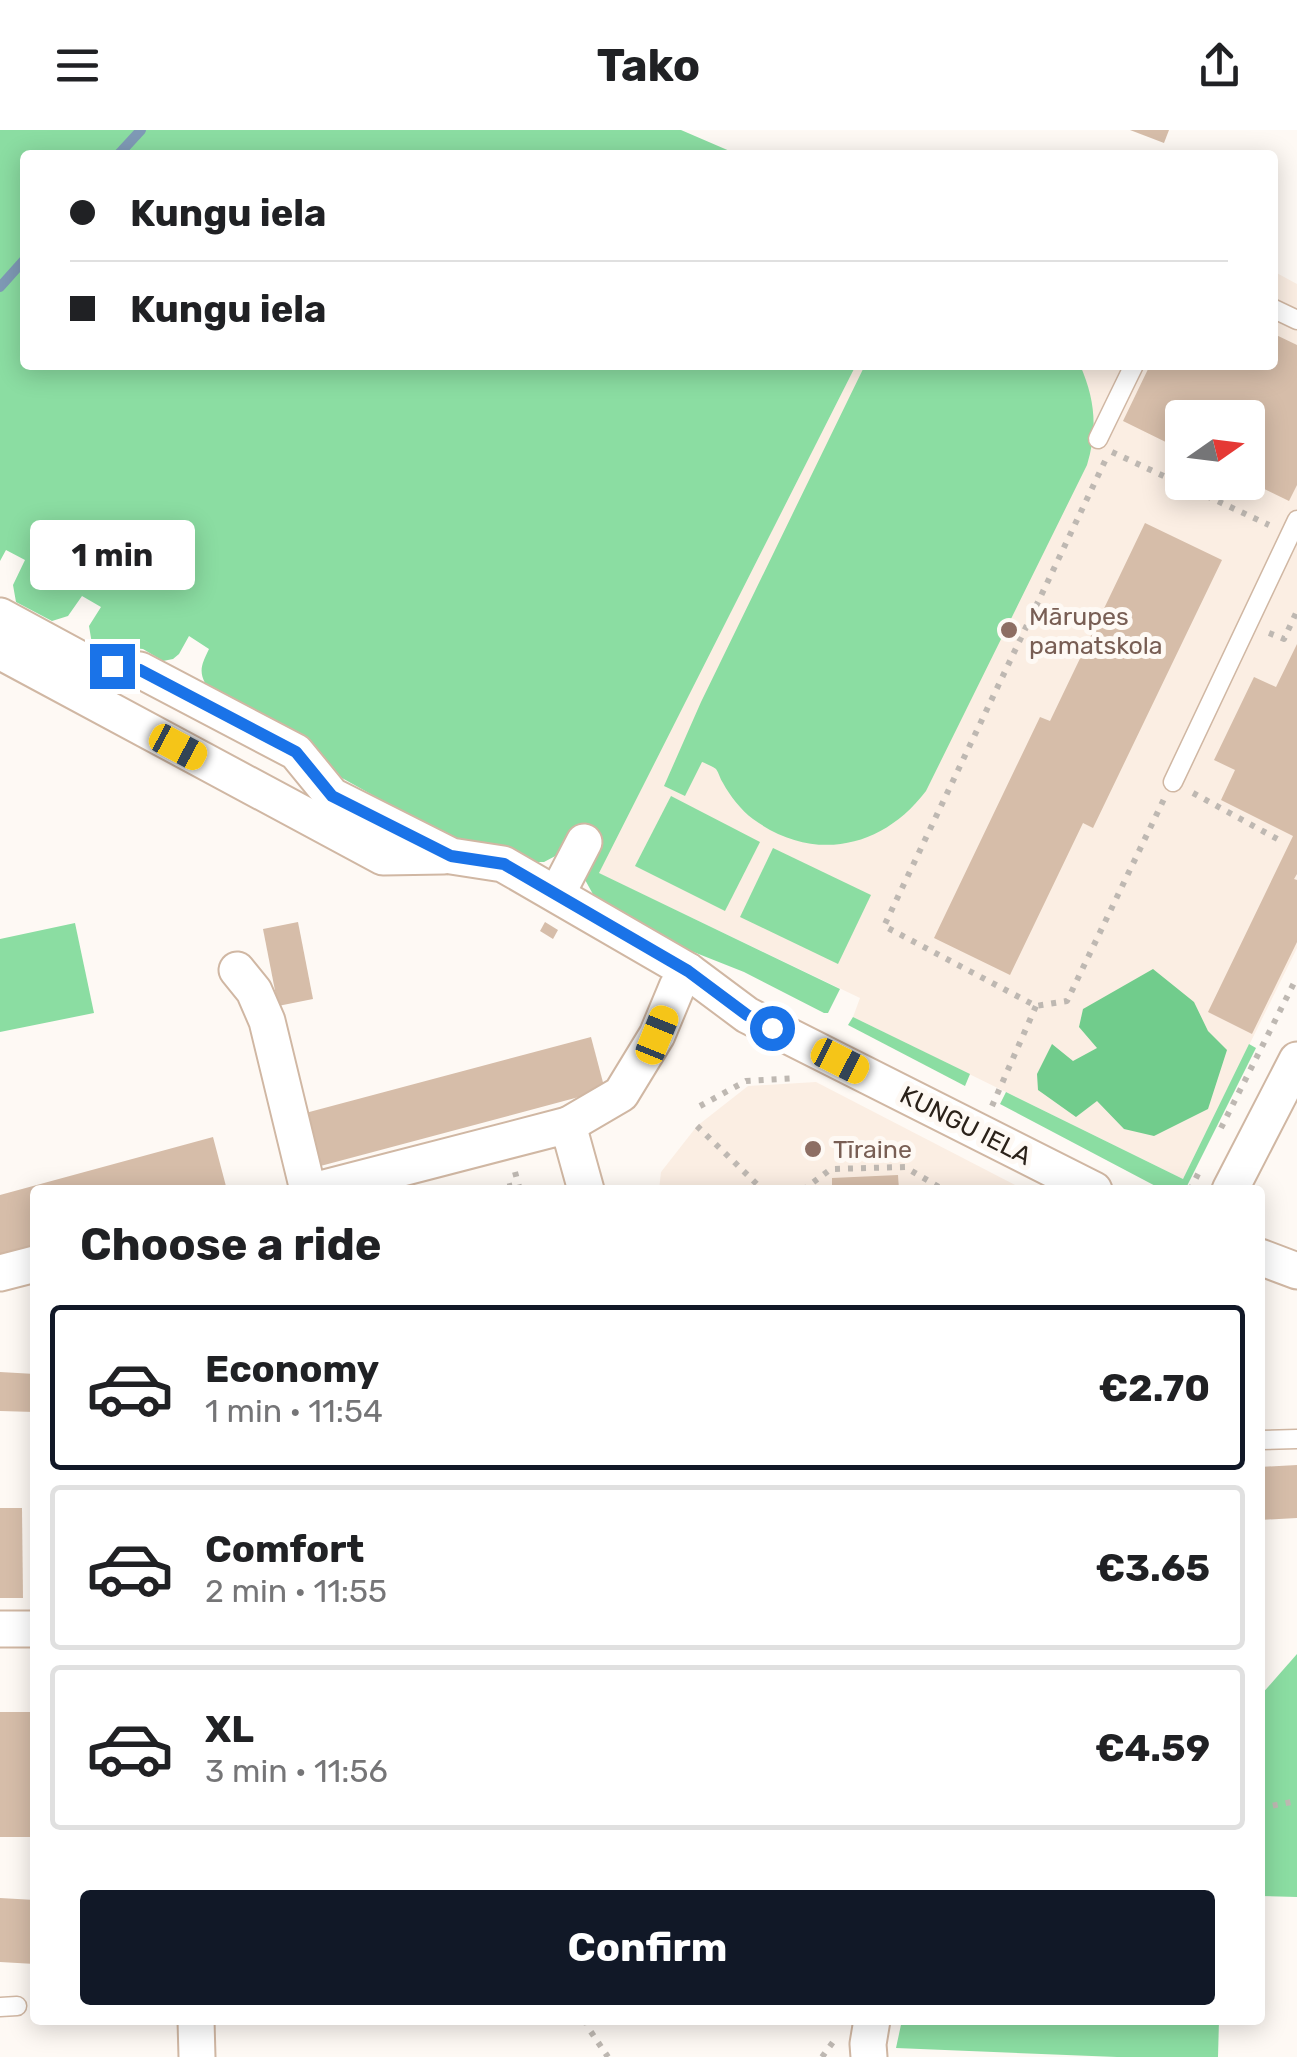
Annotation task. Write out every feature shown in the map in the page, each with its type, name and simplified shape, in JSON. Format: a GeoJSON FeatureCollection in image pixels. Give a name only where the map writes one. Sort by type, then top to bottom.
{"type":"FeatureCollection","features":[{"type":"Feature","properties":{"kind":"street","name":"KUNGU IELA"},"geometry":{"type":"LineString","coordinates":[[0,616],[85,662],[140,670],[296,752],[332,796],[451,856],[504,864],[688,971],[747,1015],[1084,1185]]}},
{"type":"Feature","properties":{"kind":"street"},"geometry":{"type":"LineString","coordinates":[[0,647],[8,655],[383,857],[451,856]]}},
{"type":"Feature","properties":{"kind":"street"},"geometry":{"type":"LineString","coordinates":[[557,894],[584,842]]}},
{"type":"Feature","properties":{"kind":"street"},"geometry":{"type":"LineString","coordinates":[[236,970],[254,991],[267,1021],[307,1185]]}},
{"type":"Feature","properties":{"kind":"street"},"geometry":{"type":"LineString","coordinates":[[336,1185],[568,1125],[621,1094],[657,1035],[688,971]]}},
{"type":"Feature","properties":{"kind":"street"},"geometry":{"type":"LineString","coordinates":[[1233,1185],[1297,1060]]}},
{"type":"Feature","properties":{"kind":"street"},"geometry":{"type":"LineString","coordinates":[[568,1125],[585,1185]]}},
{"type":"Feature","properties":{"kind":"street"},"geometry":{"type":"LineString","coordinates":[[1265,1259],[1297,1271]]}},
{"type":"Feature","properties":{"kind":"street"},"geometry":{"type":"LineString","coordinates":[[0,1273],[30,1265]]}},
{"type":"Feature","properties":{"kind":"street"},"geometry":{"type":"LineString","coordinates":[[0,1629],[30,1629]]}},
{"type":"Feature","properties":{"kind":"street"},"geometry":{"type":"LineString","coordinates":[[196,2025],[198,2057]]}},
{"type":"Feature","properties":{"kind":"street"},"geometry":{"type":"LineString","coordinates":[[869,2057],[871,2025]]}},
{"type":"Feature","properties":{"kind":"lane"},"geometry":{"type":"LineString","coordinates":[[1098,438],[1132,370]]}},
{"type":"Feature","properties":{"kind":"lane"},"geometry":{"type":"LineString","coordinates":[[1173,782],[1294,527]]}},
{"type":"Feature","properties":{"kind":"lane"},"geometry":{"type":"LineString","coordinates":[[1265,1440],[1297,1439]]}},
{"type":"Feature","properties":{"kind":"path"},"geometry":{"type":"LineString","coordinates":[[1281,841],[1173,782],[1066,1002],[1036,1006],[884,926],[1110,451],[1294,527]]}},
{"type":"Feature","properties":{"kind":"path"},"geometry":{"type":"LineString","coordinates":[[1216,1137],[1297,977]]}},
{"type":"Feature","properties":{"kind":"path"},"geometry":{"type":"LineString","coordinates":[[991,1107],[1036,1006]]}},
{"type":"Feature","properties":{"kind":"path"},"geometry":{"type":"LineString","coordinates":[[700,1106],[746,1082],[810,1076]]}},
{"type":"Feature","properties":{"kind":"path"},"geometry":{"type":"LineString","coordinates":[[697,1126],[758,1185]]}},
{"type":"Feature","properties":{"kind":"path"},"geometry":{"type":"LineString","coordinates":[[1192,1185],[1208,1154]]}},
{"type":"Feature","properties":{"kind":"path"},"geometry":{"type":"LineString","coordinates":[[810,1185],[831,1170],[905,1168],[935,1185]]}},
{"type":"Feature","properties":{"kind":"path"},"geometry":{"type":"LineString","coordinates":[[1265,1807],[1297,1801]]}},
{"type":"Feature","properties":{"kind":"path"},"geometry":{"type":"LineString","coordinates":[[587,2025],[608,2057]]}},
{"type":"Feature","properties":{"kind":"shaded area","name":"Mārupes pamatskola"},"geometry":{"type":"Polygon","coordinates":[[[1278,274],[1297,284],[1297,948],[1183,1179],[853,1017],[860,998],[598,873],[853,370],[1278,370],[1278,274]]]}},
{"type":"Feature","properties":{"kind":"shaded area","name":"Tīraine"},"geometry":{"type":"Polygon","coordinates":[[[816,1082],[1015,1185],[660,1185],[661,1172],[697,1126],[748,1086],[816,1082]]]}},
{"type":"Feature","properties":{"kind":"green space"},"geometry":{"type":"Polygon","coordinates":[[[0,130],[681,130],[727,150],[20,150],[20,370],[853,370],[599,873],[840,989],[828,1013],[691,951],[594,896],[584,878],[561,853],[544,862],[533,862],[508,846],[453,840],[342,778],[305,736],[205,683],[202,670],[209,649],[189,636],[179,654],[163,661],[143,649],[92,644],[89,626],[101,607],[82,596],[68,616],[52,621],[16,602],[13,585],[25,560],[6,550],[0,561],[0,130]]]}},
{"type":"Feature","properties":{"kind":"green space"},"geometry":{"type":"Polygon","coordinates":[[[863,370],[1082,370],[1092,402],[1094,427],[1087,465],[926,791],[908,811],[868,837],[823,845],[776,833],[753,819],[732,798],[716,769],[702,762],[685,796],[664,786],[863,370]]]}},
{"type":"Feature","properties":{"kind":"green space"},"geometry":{"type":"Polygon","coordinates":[[[671,796],[760,842],[725,911],[635,866],[671,796]]]}},
{"type":"Feature","properties":{"kind":"green space"},"geometry":{"type":"Polygon","coordinates":[[[773,848],[871,895],[838,964],[740,917],[773,848]]]}},
{"type":"Feature","properties":{"kind":"green space"},"geometry":{"type":"Polygon","coordinates":[[[75,923],[94,1013],[0,1032],[0,939],[75,923]]]}},
{"type":"Feature","properties":{"kind":"green space"},"geometry":{"type":"Polygon","coordinates":[[[1153,969],[1194,1002],[1208,1031],[1227,1050],[1208,1109],[1154,1136],[1124,1129],[1097,1101],[1076,1117],[1038,1090],[1037,1074],[1052,1044],[1073,1061],[1097,1048],[1079,1027],[1083,1009],[1153,969]]]}},
{"type":"Feature","properties":{"kind":"green space"},"geometry":{"type":"Polygon","coordinates":[[[853,1017],[970,1074],[965,1086],[848,1025],[853,1017]]]}},
{"type":"Feature","properties":{"kind":"green space"},"geometry":{"type":"Polygon","coordinates":[[[1249,1044],[1256,1048],[1188,1185],[1154,1185],[1000,1104],[1006,1092],[1183,1179],[1249,1044]]]}},
{"type":"Feature","properties":{"kind":"green space"},"geometry":{"type":"Polygon","coordinates":[[[1297,1654],[1297,1897],[1265,1896],[1265,1690],[1297,1654]]]}},
{"type":"Feature","properties":{"kind":"green space"},"geometry":{"type":"Polygon","coordinates":[[[901,2025],[1219,2025],[1218,2057],[896,2048],[901,2025]]]}},
{"type":"Feature","properties":{"kind":"building"},"geometry":{"type":"Polygon","coordinates":[[[1130,130],[1169,130],[1164,143],[1130,130]]]}},
{"type":"Feature","properties":{"kind":"building"},"geometry":{"type":"Polygon","coordinates":[[[1278,336],[1297,345],[1297,485],[1289,501],[1265,489],[1265,400],[1165,400],[1165,442],[1123,421],[1148,370],[1278,370],[1278,336]]]}},
{"type":"Feature","properties":{"kind":"building"},"geometry":{"type":"Polygon","coordinates":[[[1145,523],[1222,560],[1093,828],[1083,823],[1010,975],[934,938],[1040,717],[1050,721],[1145,523]]]}},
{"type":"Feature","properties":{"kind":"building"},"geometry":{"type":"Polygon","coordinates":[[[1297,644],[1297,942],[1252,1034],[1208,1012],[1293,836],[1221,800],[1235,770],[1214,760],[1254,677],[1276,687],[1297,644]]]}},
{"type":"Feature","properties":{"kind":"building"},"geometry":{"type":"Polygon","coordinates":[[[298,922],[313,999],[278,1006],[263,929],[298,922]]]}},
{"type":"Feature","properties":{"kind":"building"},"geometry":{"type":"Polygon","coordinates":[[[545,922],[558,930],[553,939],[540,931],[545,922]]]}},
{"type":"Feature","properties":{"kind":"building"},"geometry":{"type":"Polygon","coordinates":[[[591,1037],[605,1090],[313,1168],[298,1115],[591,1037]]]}},
{"type":"Feature","properties":{"kind":"building"},"geometry":{"type":"Polygon","coordinates":[[[213,1137],[226,1185],[37,1185],[213,1137]]]}},
{"type":"Feature","properties":{"kind":"building"},"geometry":{"type":"Polygon","coordinates":[[[898,1175],[899,1185],[832,1185],[832,1178],[898,1175]]]}},
{"type":"Feature","properties":{"kind":"building"},"geometry":{"type":"Polygon","coordinates":[[[30,1187],[30,1250],[0,1259],[0,1195],[30,1187]]]}},
{"type":"Feature","properties":{"kind":"building"},"geometry":{"type":"Polygon","coordinates":[[[0,1372],[30,1374],[30,1412],[0,1411],[0,1372]]]}},
{"type":"Feature","properties":{"kind":"building"},"geometry":{"type":"Polygon","coordinates":[[[1297,1465],[1297,1518],[1265,1520],[1265,1467],[1297,1465]]]}},
{"type":"Feature","properties":{"kind":"building"},"geometry":{"type":"Polygon","coordinates":[[[0,1508],[22,1508],[23,1598],[0,1598],[0,1508]]]}},
{"type":"Feature","properties":{"kind":"building"},"geometry":{"type":"Polygon","coordinates":[[[0,1712],[30,1712],[30,1837],[0,1837],[0,1712]]]}},
{"type":"Feature","properties":{"kind":"building"},"geometry":{"type":"Polygon","coordinates":[[[0,1898],[30,1900],[30,1964],[0,1962],[0,1898]]]}},
{"type":"Feature","properties":{"kind":"waterway"},"geometry":{"type":"LineString","coordinates":[[123,150],[141,130]]}},
{"type":"Feature","properties":{"kind":"waterway"},"geometry":{"type":"LineString","coordinates":[[0,287],[20,265]]}},
{"type":"Feature","properties":{"kind":"place","name":"Mārupes pamatskola"},"geometry":{"type":"Point","coordinates":[1009,630]}},
{"type":"Feature","properties":{"kind":"place","name":"Tīraine"},"geometry":{"type":"Point","coordinates":[813,1149]}},
{"type":"Feature","properties":{"kind":"route"},"geometry":{"type":"LineString","coordinates":[[112,666],[140,670],[296,752],[332,796],[451,856],[504,864],[688,971],[747,1015],[772,1028]]}}]}
